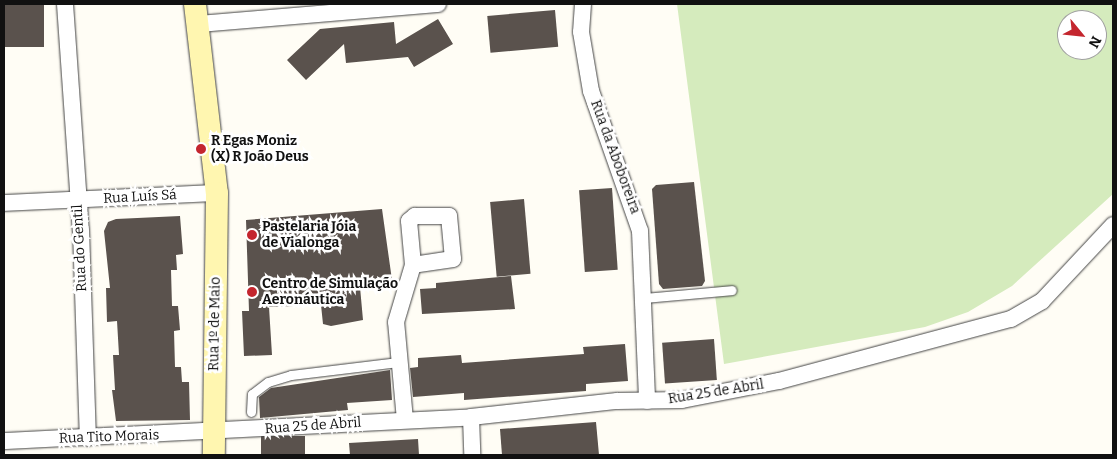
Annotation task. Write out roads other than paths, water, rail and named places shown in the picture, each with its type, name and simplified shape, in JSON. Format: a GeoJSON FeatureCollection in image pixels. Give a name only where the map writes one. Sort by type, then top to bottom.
{"type":"FeatureCollection","features":[{"type":"Feature","properties":{"kind":"street","name":"Rua do Gentil"},"geometry":{"type":"LineString","coordinates":[[65,4],[78,201],[88,438]]}},
{"type":"Feature","properties":{"kind":"street"},"geometry":{"type":"LineString","coordinates":[[197,14],[438,4]]}},
{"type":"Feature","properties":{"kind":"street","name":"Rua da Aboboreira"},"geometry":{"type":"LineString","coordinates":[[583,4],[581,32],[591,91],[636,213],[643,298],[648,400]]}},
{"type":"Feature","properties":{"kind":"street","name":"Rua 1º de Maio"},"geometry":{"type":"LineString","coordinates":[[197,14],[216,193],[214,444]]}},
{"type":"Feature","properties":{"kind":"street","name":"Rua Luís Sá"},"geometry":{"type":"LineString","coordinates":[[4,203],[216,193]]}},
{"type":"Feature","properties":{"kind":"street","name":"Rua 25 de Abril"},"geometry":{"type":"LineString","coordinates":[[214,444],[405,420],[471,417],[648,400],[682,400],[779,381],[1011,319],[1042,301],[1113,225]]}},
{"type":"Feature","properties":{"kind":"street"},"geometry":{"type":"LineString","coordinates":[[405,420],[398,362],[396,322],[413,265]]}},
{"type":"Feature","properties":{"kind":"street"},"geometry":{"type":"LineString","coordinates":[[471,417],[472,455]]}},
{"type":"Feature","properties":{"kind":"street","name":"Rua Tito Morais"},"geometry":{"type":"LineString","coordinates":[[4,442],[88,438],[214,444]]}},
{"type":"Feature","properties":{"kind":"lane"},"geometry":{"type":"LineString","coordinates":[[643,298],[732,290]]}},
{"type":"Feature","properties":{"kind":"lane"},"geometry":{"type":"LineString","coordinates":[[251,412],[252,394],[268,382],[291,374],[398,362]]}},
{"type":"Feature","properties":{"kind":"place","name":"R Egas Moniz (X) R João Deus"},"geometry":{"type":"Point","coordinates":[201,149]}},
{"type":"Feature","properties":{"kind":"place","name":"Pastelaria Jóia de Vialonga"},"geometry":{"type":"Point","coordinates":[252,235]}},
{"type":"Feature","properties":{"kind":"place","name":"Centro de Simulação Aeronáutica"},"geometry":{"type":"Point","coordinates":[252,292]}}]}
